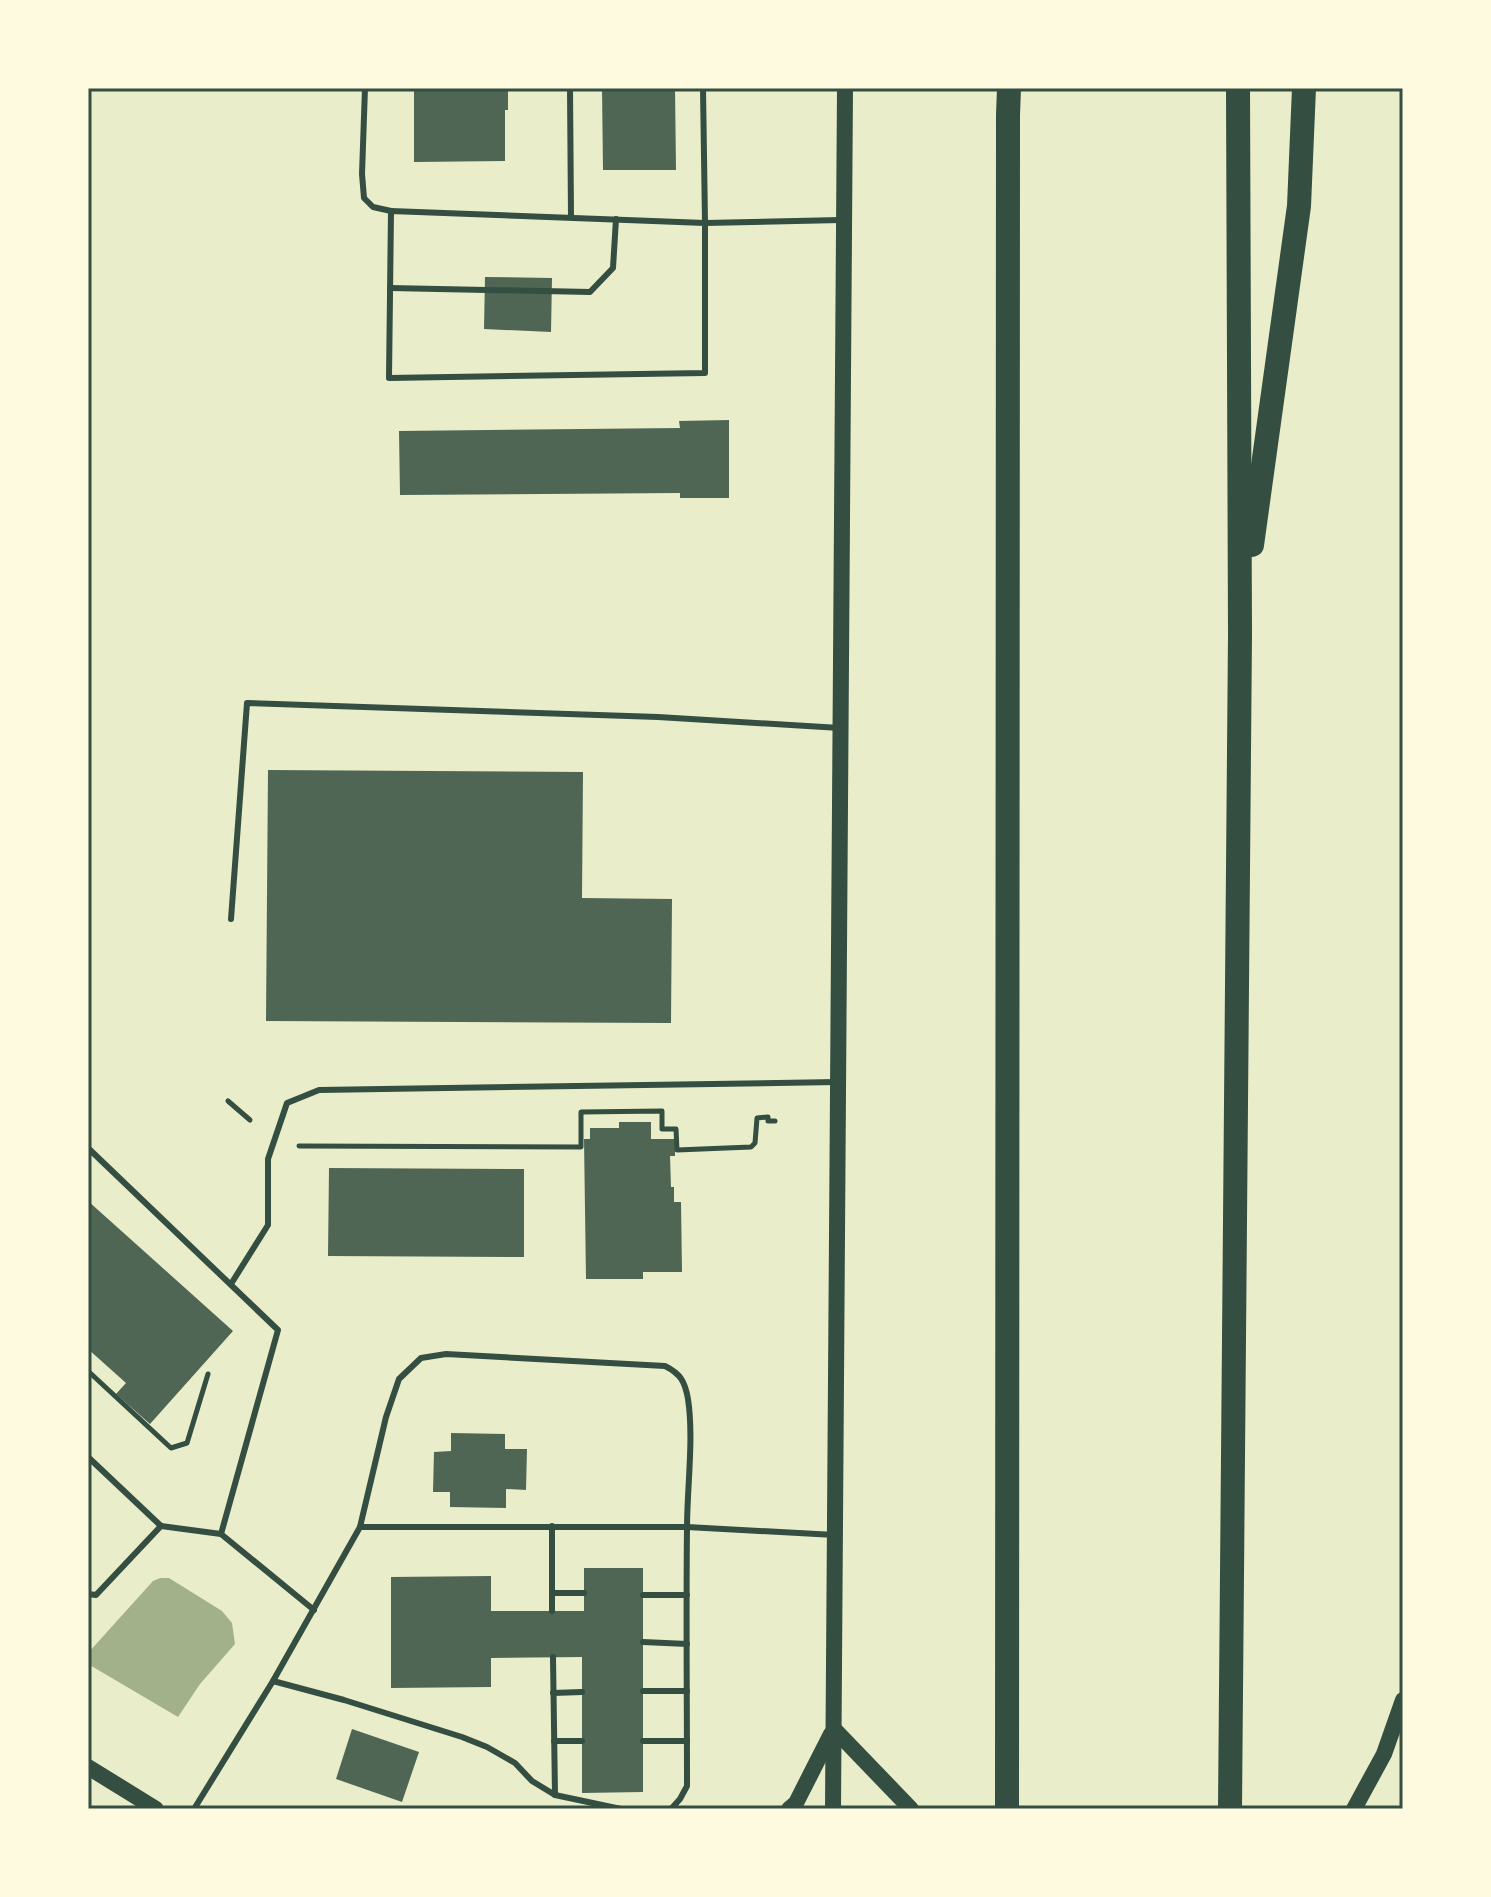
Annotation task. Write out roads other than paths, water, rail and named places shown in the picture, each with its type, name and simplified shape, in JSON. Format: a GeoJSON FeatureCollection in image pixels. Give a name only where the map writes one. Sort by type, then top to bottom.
{"type":"FeatureCollection","features":[{"type":"Feature","properties":{"kind":"highway"},"geometry":{"type":"LineString","coordinates":[[1007,1809],[1008,88]]}},
{"type":"Feature","properties":{"kind":"highway"},"geometry":{"type":"LineString","coordinates":[[1230,1809],[1240,634],[1238,88]]}},
{"type":"Feature","properties":{"kind":"highway"},"geometry":{"type":"LineString","coordinates":[[1240,634],[1299,206],[1304,88]]}},
{"type":"Feature","properties":{"kind":"main road"},"geometry":{"type":"LineString","coordinates":[[833,1809],[845,88]]}},
{"type":"Feature","properties":{"kind":"main road"},"geometry":{"type":"LineString","coordinates":[[1354,1809],[1384,1754],[1403,1700]]}},
{"type":"Feature","properties":{"kind":"main road"},"geometry":{"type":"LineString","coordinates":[[789,1809],[796,1803],[834,1729]]}},
{"type":"Feature","properties":{"kind":"main road"},"geometry":{"type":"LineString","coordinates":[[834,1729],[911,1809]]}},
{"type":"Feature","properties":{"kind":"main road"},"geometry":{"type":"LineString","coordinates":[[88,1767],[156,1809]]}},
{"type":"Feature","properties":{"kind":"lane"},"geometry":{"type":"LineString","coordinates":[[365,88],[362,174],[364,198],[373,207],[391,211],[705,223],[844,220]]}},
{"type":"Feature","properties":{"kind":"lane"},"geometry":{"type":"LineString","coordinates":[[570,88],[571,217]]}},
{"type":"Feature","properties":{"kind":"lane"},"geometry":{"type":"LineString","coordinates":[[391,211],[389,378],[705,373],[703,88]]}},
{"type":"Feature","properties":{"kind":"lane"},"geometry":{"type":"LineString","coordinates":[[390,288],[590,292],[613,268],[616,219]]}},
{"type":"Feature","properties":{"kind":"lane"},"geometry":{"type":"LineString","coordinates":[[231,919],[247,703],[658,717],[840,728]]}},
{"type":"Feature","properties":{"kind":"lane"},"geometry":{"type":"LineString","coordinates":[[231,1284],[268,1225],[268,1159],[287,1103],[319,1090],[837,1082]]}},
{"type":"Feature","properties":{"kind":"lane"},"geometry":{"type":"LineString","coordinates":[[88,1148],[278,1330],[221,1534]]}},
{"type":"Feature","properties":{"kind":"lane"},"geometry":{"type":"LineString","coordinates":[[194,1809],[273,1681],[360,1527],[386,1417],[399,1379],[421,1358],[446,1354],[665,1366],[677,1372],[682,1380],[690,1421],[687,1786],[671,1809]]}},
{"type":"Feature","properties":{"kind":"lane"},"geometry":{"type":"LineString","coordinates":[[88,1457],[161,1526],[221,1534],[314,1610]]}},
{"type":"Feature","properties":{"kind":"lane"},"geometry":{"type":"LineString","coordinates":[[88,1594],[96,1595],[161,1526]]}},
{"type":"Feature","properties":{"kind":"lane"},"geometry":{"type":"LineString","coordinates":[[552,1526],[552,1611]]}},
{"type":"Feature","properties":{"kind":"lane"},"geometry":{"type":"LineString","coordinates":[[360,1527],[687,1527],[835,1535]]}},
{"type":"Feature","properties":{"kind":"lane"},"geometry":{"type":"LineString","coordinates":[[552,1593],[584,1593]]}},
{"type":"Feature","properties":{"kind":"lane"},"geometry":{"type":"LineString","coordinates":[[643,1595],[687,1595]]}},
{"type":"Feature","properties":{"kind":"lane"},"geometry":{"type":"LineString","coordinates":[[643,1642],[687,1644]]}},
{"type":"Feature","properties":{"kind":"lane"},"geometry":{"type":"LineString","coordinates":[[553,1657],[555,1795]]}},
{"type":"Feature","properties":{"kind":"lane"},"geometry":{"type":"LineString","coordinates":[[273,1681],[462,1737],[515,1763],[532,1781],[555,1795],[621,1809]]}},
{"type":"Feature","properties":{"kind":"lane"},"geometry":{"type":"LineString","coordinates":[[643,1691],[687,1691]]}},
{"type":"Feature","properties":{"kind":"lane"},"geometry":{"type":"LineString","coordinates":[[553,1693],[582,1692]]}},
{"type":"Feature","properties":{"kind":"lane"},"geometry":{"type":"LineString","coordinates":[[554,1741],[582,1741]]}},
{"type":"Feature","properties":{"kind":"lane"},"geometry":{"type":"LineString","coordinates":[[643,1741],[687,1741]]}}]}
